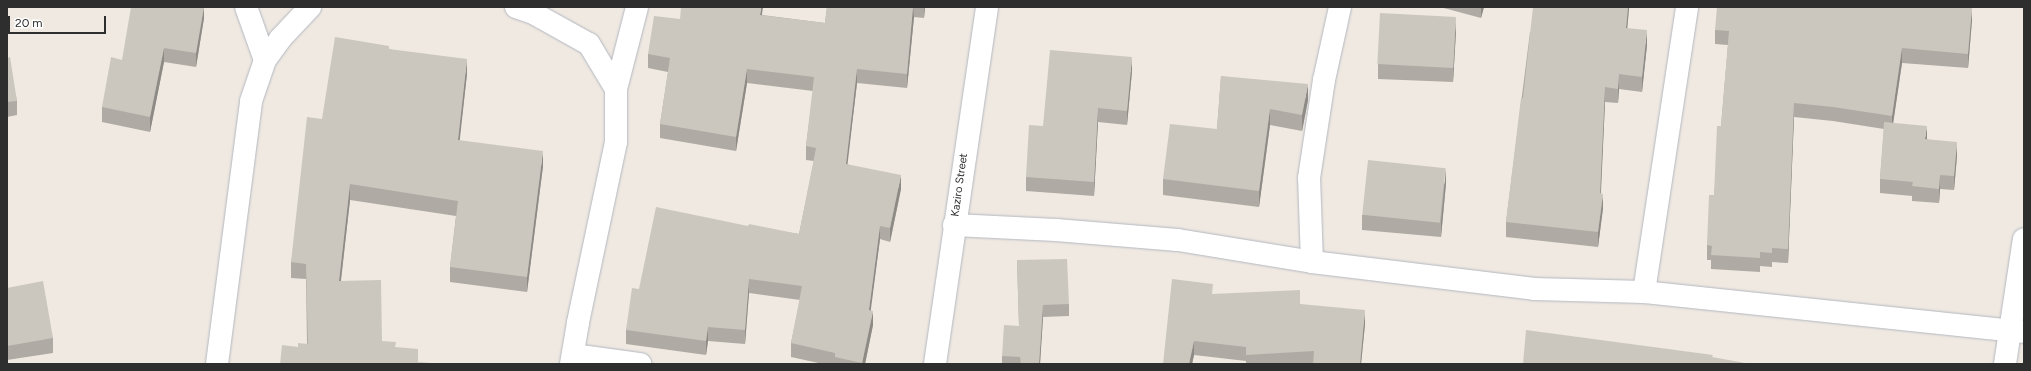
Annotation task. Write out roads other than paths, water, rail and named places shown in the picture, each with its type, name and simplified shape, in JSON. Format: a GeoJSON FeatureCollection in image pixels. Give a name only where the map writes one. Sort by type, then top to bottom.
{"type":"FeatureCollection","features":[{"type":"Feature","properties":{"kind":"street"},"geometry":{"type":"LineString","coordinates":[[246,7],[265,60]]}},
{"type":"Feature","properties":{"kind":"street"},"geometry":{"type":"LineString","coordinates":[[217,364],[251,101],[265,60],[280,39],[310,7]]}},
{"type":"Feature","properties":{"kind":"street"},"geometry":{"type":"LineString","coordinates":[[516,7],[533,13],[589,44],[616,89]]}},
{"type":"Feature","properties":{"kind":"street"},"geometry":{"type":"LineString","coordinates":[[638,7],[616,89],[616,142],[572,359],[640,364]]}},
{"type":"Feature","properties":{"kind":"street","name":"Kaziro Street"},"geometry":{"type":"LineString","coordinates":[[935,364],[954,225],[987,7]]}},
{"type":"Feature","properties":{"kind":"street"},"geometry":{"type":"LineString","coordinates":[[1312,262],[1309,178],[1324,80],[1340,7]]}},
{"type":"Feature","properties":{"kind":"street"},"geometry":{"type":"LineString","coordinates":[[1644,292],[1687,7]]}},
{"type":"Feature","properties":{"kind":"street"},"geometry":{"type":"LineString","coordinates":[[954,225],[1056,230],[1178,240],[1312,262],[1534,290],[1644,292],[2017,332]]}},
{"type":"Feature","properties":{"kind":"street"},"geometry":{"type":"LineString","coordinates":[[2005,364],[2017,332],[2024,239]]}}]}
